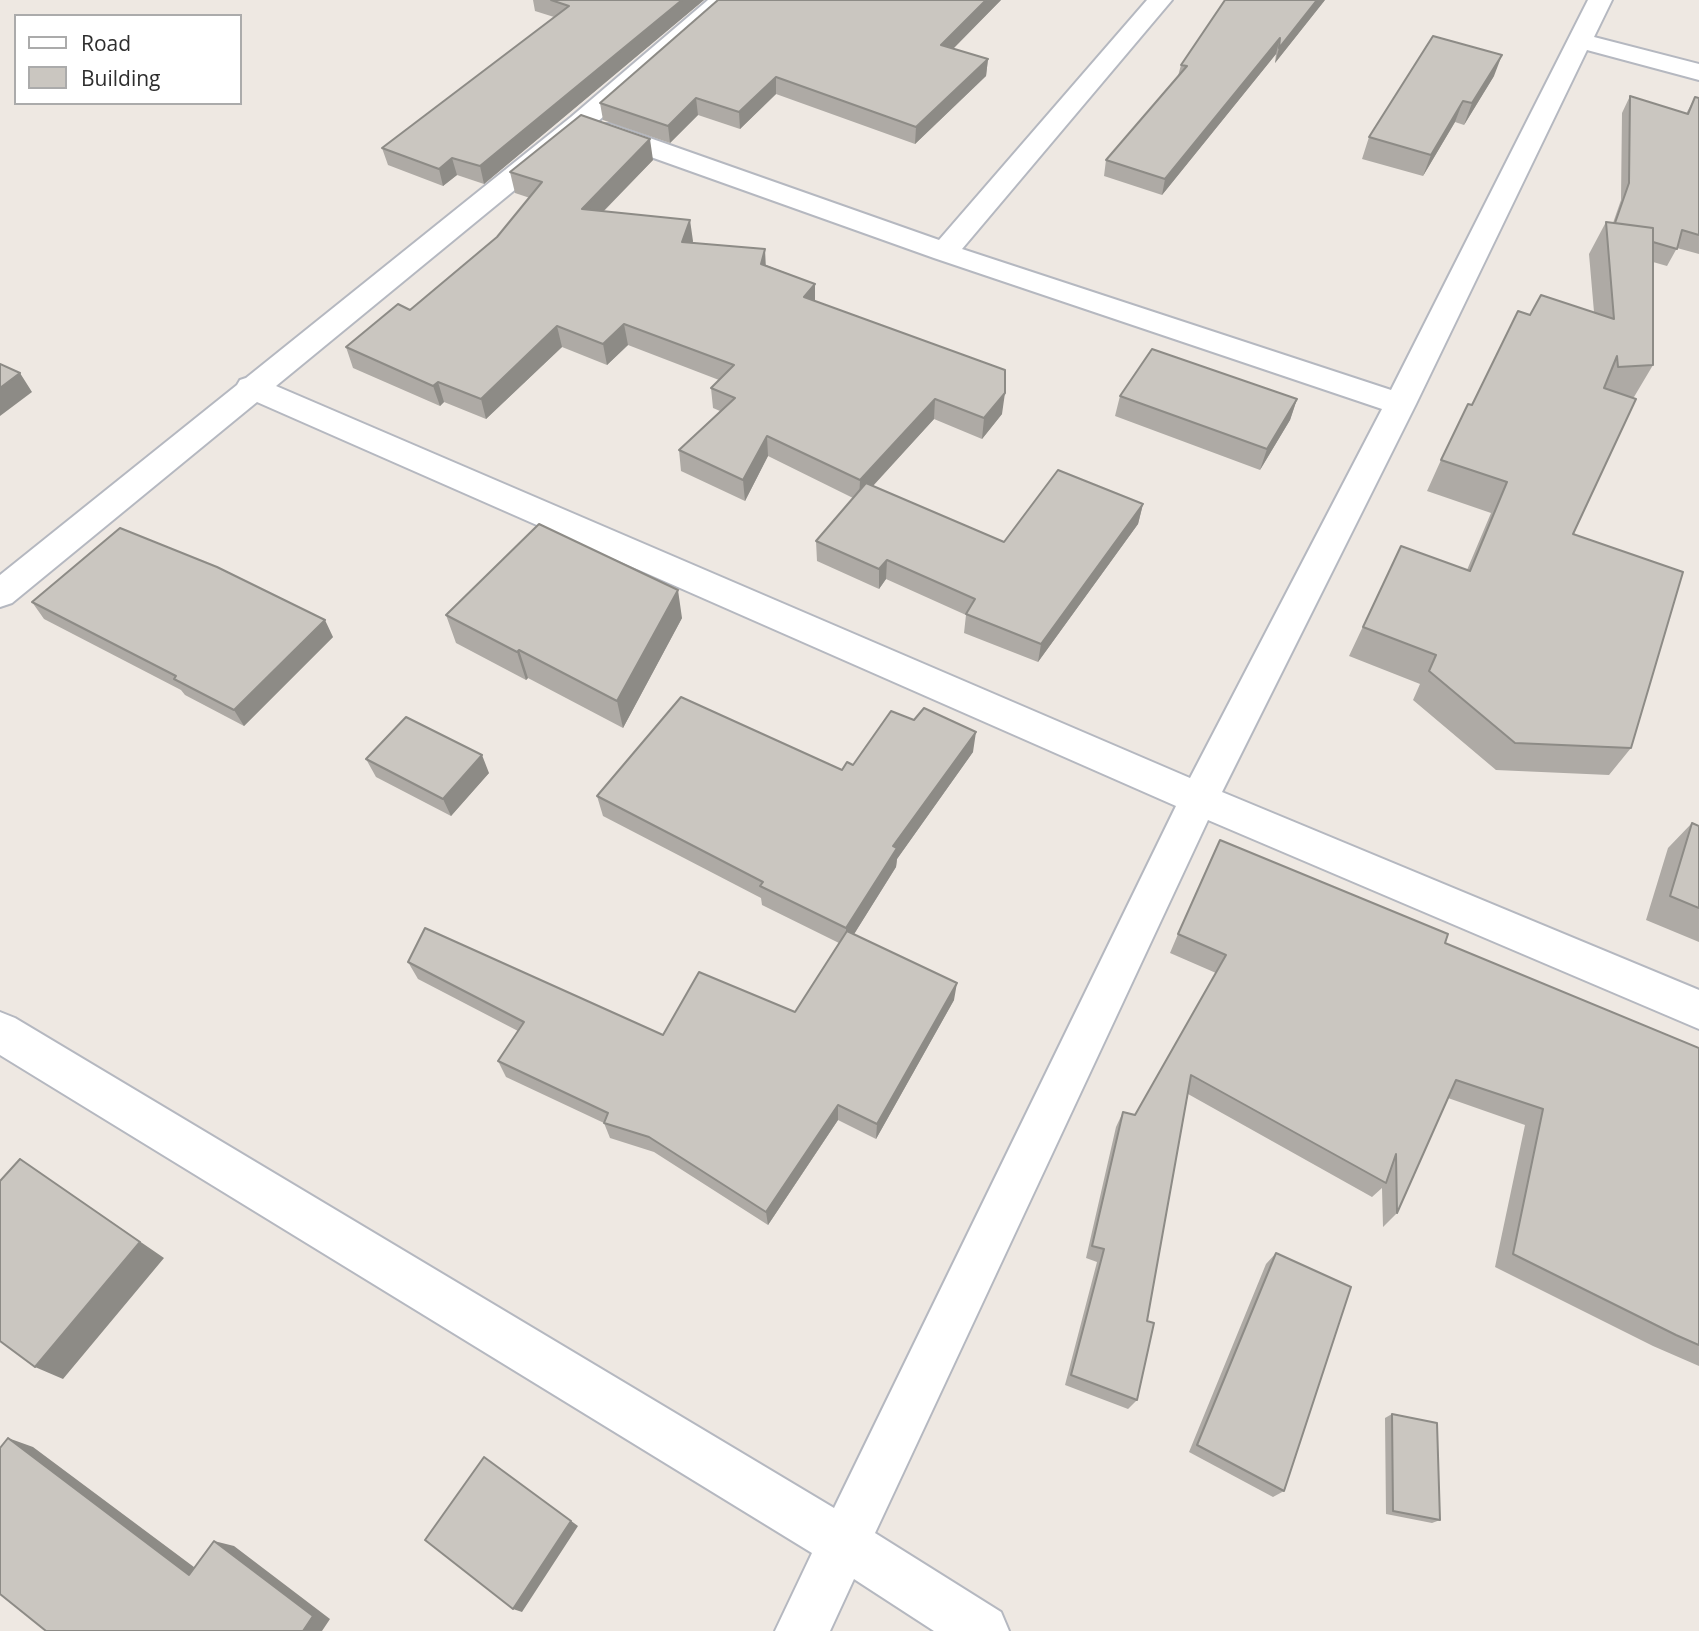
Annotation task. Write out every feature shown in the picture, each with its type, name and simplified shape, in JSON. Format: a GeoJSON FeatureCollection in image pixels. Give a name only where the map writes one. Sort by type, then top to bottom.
{"type":"FeatureCollection","features":[{"type":"Feature","properties":{"kind":"street"},"geometry":{"type":"LineString","coordinates":[[0,594],[251,387],[580,123],[722,0]]}},
{"type":"Feature","properties":{"kind":"street"},"geometry":{"type":"LineString","coordinates":[[944,252],[1160,0]]}},
{"type":"Feature","properties":{"kind":"street"},"geometry":{"type":"LineString","coordinates":[[802,1631],[1199,799],[1400,404],[1600,0]]}},
{"type":"Feature","properties":{"kind":"street"},"geometry":{"type":"LineString","coordinates":[[1580,41],[1699,72]]}},
{"type":"Feature","properties":{"kind":"street"},"geometry":{"type":"LineString","coordinates":[[580,123],[944,252],[1400,404]]}},
{"type":"Feature","properties":{"kind":"street"},"geometry":{"type":"LineString","coordinates":[[251,387],[1199,799],[1699,1010]]}},
{"type":"Feature","properties":{"kind":"street"},"geometry":{"type":"LineString","coordinates":[[0,1032],[845,1544],[982,1631]]}},
{"type":"Feature","properties":{"kind":"building"},"geometry":{"type":"Polygon","coordinates":[[[551,0],[682,0],[480,166],[452,158],[439,169],[382,148],[569,6],[551,0]]]}},
{"type":"Feature","properties":{"kind":"building"},"geometry":{"type":"Polygon","coordinates":[[[718,0],[986,0],[941,45],[988,59],[916,127],[776,77],[739,112],[696,98],[668,126],[600,103],[718,0]]]}},
{"type":"Feature","properties":{"kind":"building"},"geometry":{"type":"Polygon","coordinates":[[[1225,0],[1317,0],[1279,48],[1280,38],[1165,179],[1106,160],[1187,66],[1181,65],[1225,0]]]}},
{"type":"Feature","properties":{"kind":"building"},"geometry":{"type":"Polygon","coordinates":[[[1433,36],[1502,55],[1472,103],[1463,101],[1431,155],[1369,137],[1433,36]]]}},
{"type":"Feature","properties":{"kind":"building"},"geometry":{"type":"Polygon","coordinates":[[[1630,96],[1688,114],[1695,97],[1699,98],[1699,235],[1682,230],[1677,249],[1653,242],[1653,228],[1615,223],[1629,183],[1630,96]]]}},
{"type":"Feature","properties":{"kind":"building"},"geometry":{"type":"Polygon","coordinates":[[[581,115],[650,139],[582,209],[690,220],[682,242],[765,249],[761,264],[815,284],[804,297],[1005,370],[1005,393],[984,418],[935,399],[860,480],[767,436],[743,480],[679,450],[735,398],[711,388],[734,365],[624,324],[603,344],[557,326],[481,399],[438,382],[433,386],[346,347],[398,304],[410,310],[497,237],[542,182],[510,172],[581,115]]]}},
{"type":"Feature","properties":{"kind":"building"},"geometry":{"type":"Polygon","coordinates":[[[1606,222],[1653,228],[1653,365],[1618,367],[1617,356],[1604,388],[1636,399],[1573,534],[1683,572],[1631,748],[1515,743],[1429,671],[1436,655],[1363,627],[1401,546],[1470,571],[1507,482],[1441,460],[1468,404],[1472,405],[1518,311],[1530,315],[1541,295],[1614,319],[1606,222]]]}},
{"type":"Feature","properties":{"kind":"building"},"geometry":{"type":"Polygon","coordinates":[[[1152,349],[1297,399],[1267,449],[1120,396],[1152,349]]]}},
{"type":"Feature","properties":{"kind":"building"},"geometry":{"type":"Polygon","coordinates":[[[0,364],[20,373],[0,388],[0,364]]]}},
{"type":"Feature","properties":{"kind":"building"},"geometry":{"type":"Polygon","coordinates":[[[1058,470],[1143,504],[1041,644],[966,614],[975,599],[887,560],[879,569],[816,541],[866,483],[1004,542],[1058,470]]]}},
{"type":"Feature","properties":{"kind":"building"},"geometry":{"type":"Polygon","coordinates":[[[539,524],[678,590],[617,701],[446,615],[539,524]]]}},
{"type":"Feature","properties":{"kind":"building"},"geometry":{"type":"Polygon","coordinates":[[[120,528],[217,567],[325,620],[234,710],[174,679],[176,676],[32,602],[120,528]]]}},
{"type":"Feature","properties":{"kind":"building"},"geometry":{"type":"Polygon","coordinates":[[[681,697],[842,770],[847,762],[853,765],[891,711],[914,720],[924,708],[976,732],[893,846],[897,848],[846,928],[760,886],[763,882],[597,796],[681,697]]]}},
{"type":"Feature","properties":{"kind":"building"},"geometry":{"type":"Polygon","coordinates":[[[406,717],[482,755],[443,799],[366,759],[406,717]]]}},
{"type":"Feature","properties":{"kind":"building"},"geometry":{"type":"Polygon","coordinates":[[[1692,823],[1699,826],[1699,908],[1670,896],[1692,823]]]}},
{"type":"Feature","properties":{"kind":"building"},"geometry":{"type":"Polygon","coordinates":[[[1220,840],[1448,934],[1445,943],[1699,1048],[1699,1345],[1513,1254],[1543,1109],[1456,1080],[1397,1213],[1396,1154],[1386,1183],[1191,1075],[1147,1321],[1154,1323],[1137,1400],[1071,1375],[1104,1249],[1092,1246],[1123,1112],[1135,1115],[1226,955],[1178,934],[1220,840]]]}},
{"type":"Feature","properties":{"kind":"building"},"geometry":{"type":"Polygon","coordinates":[[[425,928],[663,1035],[699,972],[795,1012],[847,931],[957,983],[877,1124],[838,1105],[766,1212],[649,1137],[604,1123],[608,1113],[498,1061],[524,1022],[408,962],[425,928]]]}},
{"type":"Feature","properties":{"kind":"building"},"geometry":{"type":"Polygon","coordinates":[[[20,1159],[140,1242],[35,1367],[0,1341],[0,1181],[20,1159]]]}},
{"type":"Feature","properties":{"kind":"building"},"geometry":{"type":"Polygon","coordinates":[[[1276,1253],[1351,1287],[1284,1491],[1197,1445],[1276,1253]]]}},
{"type":"Feature","properties":{"kind":"building"},"geometry":{"type":"Polygon","coordinates":[[[1392,1414],[1437,1423],[1440,1520],[1393,1511],[1392,1414]]]}},
{"type":"Feature","properties":{"kind":"building"},"geometry":{"type":"Polygon","coordinates":[[[8,1438],[189,1575],[214,1541],[313,1616],[303,1631],[46,1631],[0,1594],[0,1448],[8,1438]]]}},
{"type":"Feature","properties":{"kind":"building"},"geometry":{"type":"Polygon","coordinates":[[[484,1457],[571,1521],[513,1609],[425,1540],[484,1457]]]}}]}
